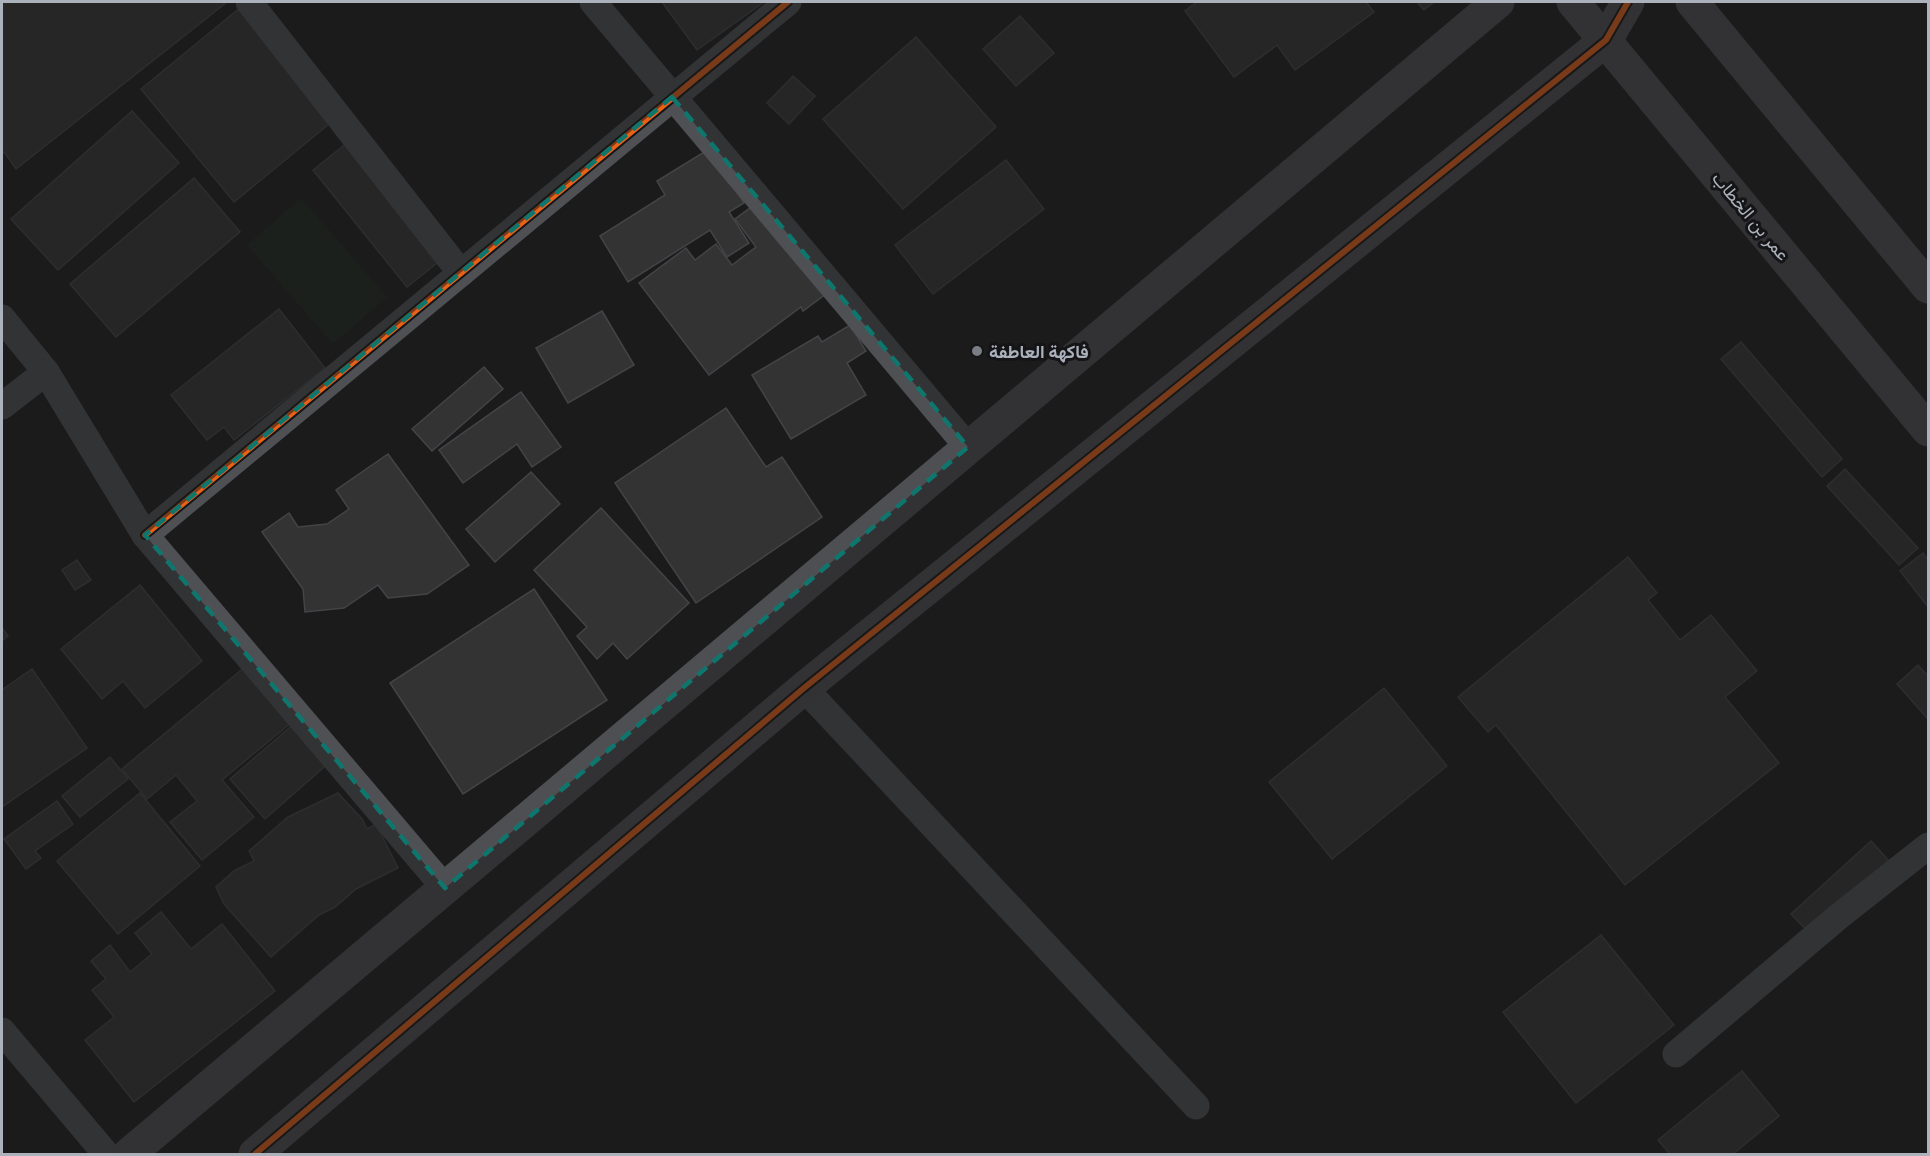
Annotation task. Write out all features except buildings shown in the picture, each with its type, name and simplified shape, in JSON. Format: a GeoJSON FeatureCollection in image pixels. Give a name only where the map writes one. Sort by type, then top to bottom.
{"type":"FeatureCollection","features":[{"type":"Feature","properties":{"kind":"street"},"geometry":{"type":"LineString","coordinates":[[249,2],[461,273]]}},
{"type":"Feature","properties":{"kind":"street"},"geometry":{"type":"LineString","coordinates":[[593,2],[968,447]]}},
{"type":"Feature","properties":{"kind":"street"},"geometry":{"type":"LineString","coordinates":[[145,536],[788,2]]}},
{"type":"Feature","properties":{"kind":"street"},"geometry":{"type":"LineString","coordinates":[[129,1155],[1498,2]]}},
{"type":"Feature","properties":{"kind":"street","name":"عمر بن الخطاب"},"geometry":{"type":"LineString","coordinates":[[1573,2],[1929,430]]}},
{"type":"Feature","properties":{"kind":"street"},"geometry":{"type":"LineString","coordinates":[[255,1155],[804,688],[1606,40],[1628,2]]}},
{"type":"Feature","properties":{"kind":"street"},"geometry":{"type":"LineString","coordinates":[[1692,2],[1929,287]]}},
{"type":"Feature","properties":{"kind":"street"},"geometry":{"type":"LineString","coordinates":[[2,318],[46,372],[145,536],[445,888]]}},
{"type":"Feature","properties":{"kind":"street"},"geometry":{"type":"LineString","coordinates":[[2,406],[46,372]]}},
{"type":"Feature","properties":{"kind":"street"},"geometry":{"type":"LineString","coordinates":[[804,688],[1196,1106]]}},
{"type":"Feature","properties":{"kind":"street"},"geometry":{"type":"LineString","coordinates":[[1676,1054],[1838,917],[1929,846]]}},
{"type":"Feature","properties":{"kind":"street"},"geometry":{"type":"LineString","coordinates":[[2,1031],[106,1155]]}},
{"type":"Feature","properties":{"kind":"highlighted area"},"geometry":{"type":"Polygon","coordinates":[[[672,97],[968,447],[445,888],[145,535],[672,97]]]}},
{"type":"Feature","properties":{"kind":"shaded area"},"geometry":{"type":"Polygon","coordinates":[[[301,198],[387,297],[333,344],[247,245],[301,198]]]}},
{"type":"Feature","properties":{"kind":"cycle path"},"geometry":{"type":"LineString","coordinates":[[145,535],[788,2]]}},
{"type":"Feature","properties":{"kind":"cycle path"},"geometry":{"type":"LineString","coordinates":[[255,1154],[804,688],[1606,40],[1628,2]]}},
{"type":"Feature","properties":{"kind":"place","name":"فاكهة العاطفة"},"geometry":{"type":"Point","coordinates":[977,351]}}]}
